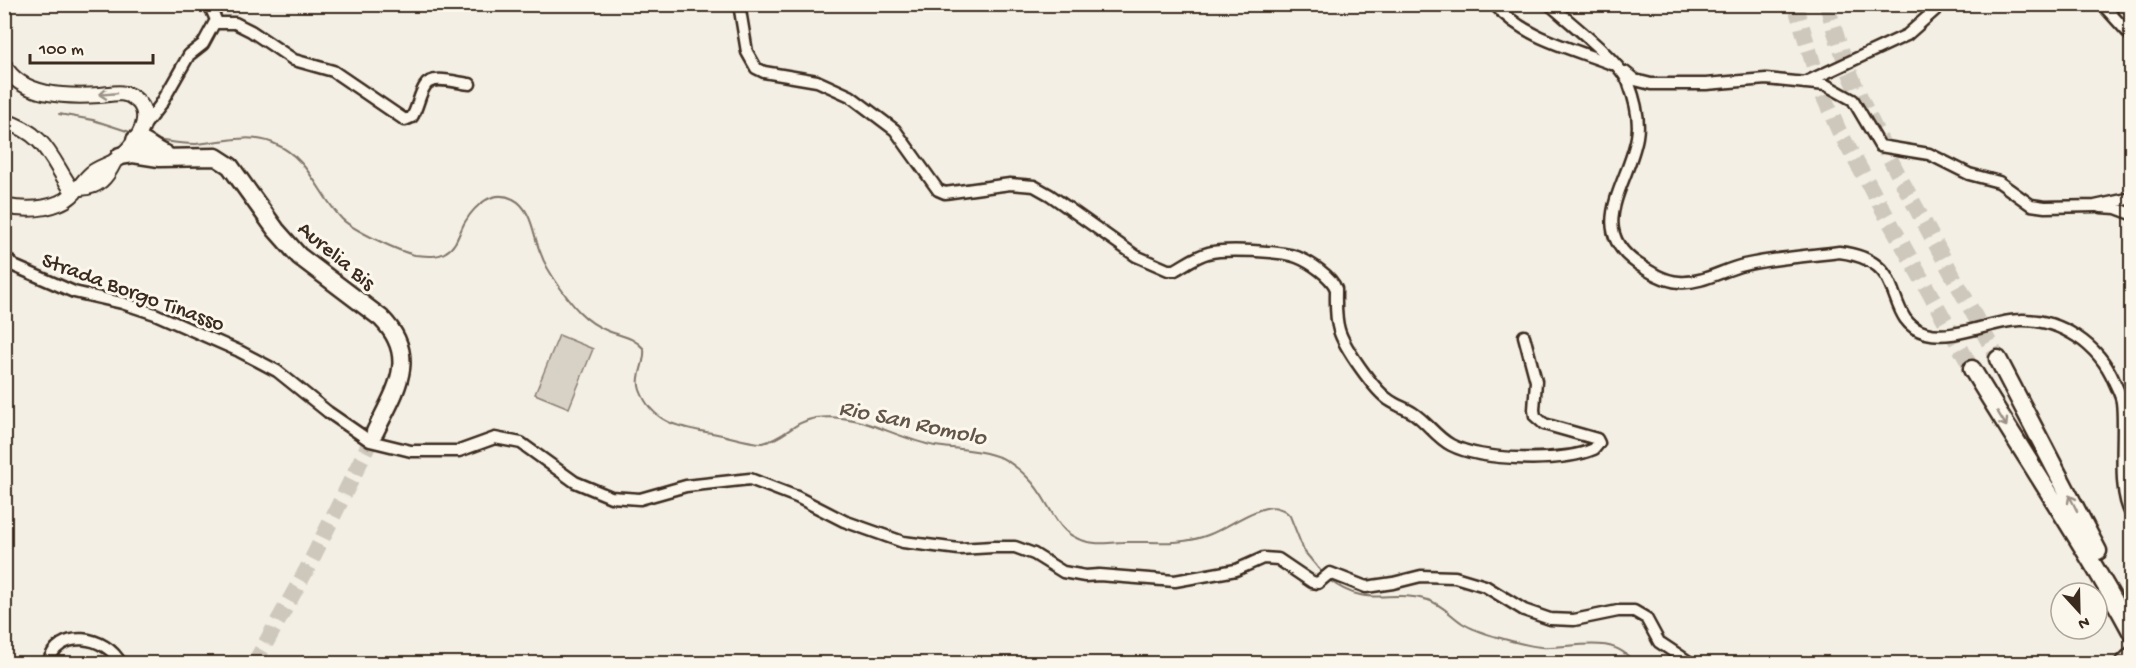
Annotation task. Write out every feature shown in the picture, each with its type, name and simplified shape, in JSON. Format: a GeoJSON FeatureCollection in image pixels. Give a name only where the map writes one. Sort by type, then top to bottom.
{"type":"FeatureCollection","features":[{"type":"Feature","properties":{"kind":"highway","name":"Aurelia Bis"},"geometry":{"type":"LineString","coordinates":[[128,150],[157,152],[174,157],[216,157],[226,162],[248,188],[276,230],[299,256],[381,318],[392,329],[399,341],[402,354],[400,375],[375,432]]}},
{"type":"Feature","properties":{"kind":"highway"},"geometry":{"type":"LineString","coordinates":[[1998,359],[2089,534],[2127,613],[2132,633]]}},
{"type":"Feature","properties":{"kind":"highway"},"geometry":{"type":"LineString","coordinates":[[1972,369],[2127,613]]}},
{"type":"Feature","properties":{"kind":"main road"},"geometry":{"type":"LineString","coordinates":[[4,65],[14,78],[35,90],[65,95],[122,93],[133,97],[142,107],[128,150],[96,170],[82,187],[58,203],[38,209],[4,206]]}},
{"type":"Feature","properties":{"kind":"main road"},"geometry":{"type":"LineString","coordinates":[[4,121],[24,129],[39,139],[82,187]]}},
{"type":"Feature","properties":{"kind":"street"},"geometry":{"type":"LineString","coordinates":[[128,150],[161,104],[189,55],[203,44],[215,23],[215,16],[209,4]]}},
{"type":"Feature","properties":{"kind":"street"},"geometry":{"type":"LineString","coordinates":[[740,4],[747,52],[756,68],[764,72],[817,81],[850,96],[895,130],[938,190],[945,193],[1010,184],[1034,186],[1136,256],[1168,270],[1175,270],[1196,257],[1210,252],[1232,250],[1298,258],[1310,264],[1334,283],[1339,329],[1356,362],[1377,391],[1413,413],[1439,438],[1464,450],[1504,458],[1523,459],[1568,455],[1594,449],[1599,442],[1597,439],[1544,424],[1535,416],[1536,381],[1524,336]]}},
{"type":"Feature","properties":{"kind":"street"},"geometry":{"type":"LineString","coordinates":[[1494,4],[1529,33],[1619,67],[1628,81],[1637,113],[1638,135],[1612,209],[1611,225],[1615,241],[1623,254],[1658,276],[1676,282],[1692,282],[1743,265],[1839,252],[1853,254],[1878,267],[1887,277],[1899,309],[1906,320],[1928,334],[1964,332],[2020,320],[2059,327],[2078,336],[2108,366],[2122,400],[2124,491],[2128,511],[2132,515]]}},
{"type":"Feature","properties":{"kind":"street"},"geometry":{"type":"LineString","coordinates":[[1549,4],[1635,80],[1651,84],[1706,84],[1766,79],[1826,85],[1853,100],[1880,146],[1929,154],[1969,174],[1999,182],[2031,205],[2095,206],[2116,208],[2132,214]]}},
{"type":"Feature","properties":{"kind":"street"},"geometry":{"type":"LineString","coordinates":[[1804,83],[1907,35],[1942,4]]}},
{"type":"Feature","properties":{"kind":"street"},"geometry":{"type":"LineString","coordinates":[[2102,4],[2132,37]]}},
{"type":"Feature","properties":{"kind":"street"},"geometry":{"type":"LineString","coordinates":[[215,23],[235,23],[294,60],[333,71],[405,120],[412,117],[424,87],[431,80],[439,79],[470,84]]}},
{"type":"Feature","properties":{"kind":"street"},"geometry":{"type":"LineString","coordinates":[[2095,206],[2132,198]]}},
{"type":"Feature","properties":{"kind":"street","name":"Strada Borgo Tinasso"},"geometry":{"type":"LineString","coordinates":[[4,255],[14,266],[74,292],[122,303],[154,314],[239,351],[277,371],[369,441],[411,451],[459,451],[495,438],[521,443],[575,483],[612,496],[640,499],[686,486],[750,479],[797,497],[844,521],[903,542],[959,549],[1016,548],[1034,554],[1063,572],[1085,576],[1174,581],[1236,570],[1263,558],[1278,559],[1312,582],[1318,583],[1330,573],[1366,587],[1421,576],[1455,577],[1485,585],[1524,610],[1550,619],[1574,620],[1618,611],[1634,611],[1646,618],[1659,642],[1692,663]]}},
{"type":"Feature","properties":{"kind":"street"},"geometry":{"type":"LineString","coordinates":[[48,663],[55,650],[68,641],[79,639],[97,641],[110,648],[121,663]]}},
{"type":"Feature","properties":{"kind":"street"},"geometry":{"type":"LineString","coordinates":[[2118,663],[2132,651]]}},
{"type":"Feature","properties":{"kind":"shaded area"},"geometry":{"type":"Polygon","coordinates":[[[559,335],[593,349],[569,408],[535,394],[559,335]]]}},
{"type":"Feature","properties":{"kind":"waterway","name":"Rio San Romolo"},"geometry":{"type":"LineString","coordinates":[[59,114],[93,120],[130,132]]}},
{"type":"Feature","properties":{"kind":"waterway","name":"Rio San Romolo"},"geometry":{"type":"LineString","coordinates":[[156,140],[196,144],[245,138],[273,143],[296,158],[333,209],[348,224],[377,240],[415,255],[435,256],[450,249],[465,222],[485,200],[498,196],[513,199],[525,209],[529,216],[538,247],[547,267],[574,306],[592,323],[632,339],[644,349],[639,380],[640,390],[646,403],[654,412],[674,424],[763,443],[778,438],[808,420],[832,417],[862,422],[935,446],[993,455],[1003,458],[1027,477],[1043,497],[1055,518],[1070,535],[1095,543],[1187,541],[1215,532],[1259,510],[1269,507],[1276,508],[1290,516],[1304,551],[1324,575]]}},
{"type":"Feature","properties":{"kind":"waterway","name":"Rio San Romolo"},"geometry":{"type":"LineString","coordinates":[[1328,579],[1355,594],[1378,597],[1402,596],[1428,600],[1469,627],[1500,638],[1541,647],[1604,645],[1626,654],[1635,664]]}},
{"type":"Feature","properties":{"kind":"tunnel"},"geometry":{"type":"LineString","coordinates":[[1795,4],[1822,93],[1839,131],[1972,369]]}},
{"type":"Feature","properties":{"kind":"tunnel"},"geometry":{"type":"LineString","coordinates":[[1827,4],[1843,56],[1876,130],[1998,359]]}},
{"type":"Feature","properties":{"kind":"tunnel"},"geometry":{"type":"LineString","coordinates":[[254,664],[307,569],[375,432]]}}]}
